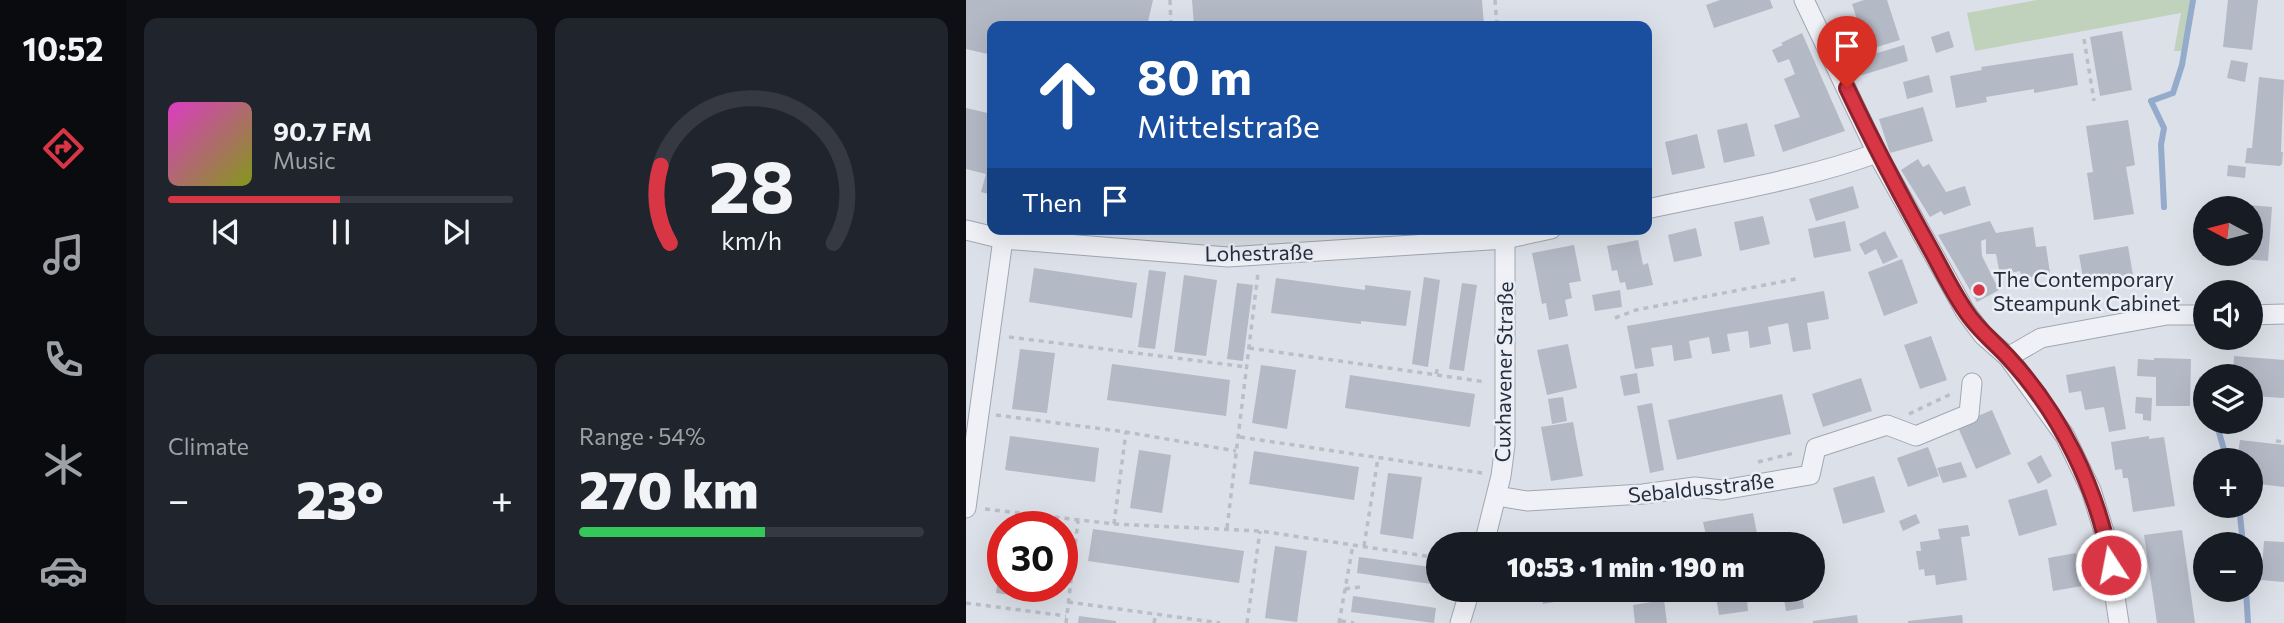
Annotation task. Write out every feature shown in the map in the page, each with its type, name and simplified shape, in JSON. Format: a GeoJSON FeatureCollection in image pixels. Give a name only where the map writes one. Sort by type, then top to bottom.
{"type":"FeatureCollection","features":[{"type":"Feature","properties":{"kind":"street"},"geometry":{"type":"LineString","coordinates":[[1804,0],[1877,153],[1965,311],[1983,335],[2008,357],[2065,436],[2091,490],[2106,538],[2119,623]]}},
{"type":"Feature","properties":{"kind":"street"},"geometry":{"type":"LineString","coordinates":[[1652,208],[1853,162],[1877,153]]}},
{"type":"Feature","properties":{"kind":"street","name":"Lohestraße"},"geometry":{"type":"LineString","coordinates":[[966,230],[1003,239],[1228,257],[1505,239],[1523,235]]}},
{"type":"Feature","properties":{"kind":"street"},"geometry":{"type":"LineString","coordinates":[[972,508],[979,412],[1003,239]]}},
{"type":"Feature","properties":{"kind":"street","name":"Cuxhavener Straße"},"geometry":{"type":"LineString","coordinates":[[1487,532],[1497,496],[1505,445],[1505,239]]}},
{"type":"Feature","properties":{"kind":"street"},"geometry":{"type":"LineString","coordinates":[[2263,315],[2284,314]]}},
{"type":"Feature","properties":{"kind":"street"},"geometry":{"type":"LineString","coordinates":[[2008,357],[2041,338],[2166,315],[2193,315]]}},
{"type":"Feature","properties":{"kind":"street"},"geometry":{"type":"LineString","coordinates":[[1887,425],[1916,436],[1969,414],[1972,383]]}},
{"type":"Feature","properties":{"kind":"street","name":"Sebaldusstraße"},"geometry":{"type":"LineString","coordinates":[[1497,496],[1527,501],[1643,494],[1695,487],[1722,489],[1810,475],[1815,448],[1887,425]]}},
{"type":"Feature","properties":{"kind":"street"},"geometry":{"type":"LineString","coordinates":[[1460,623],[1467,602]]}},
{"type":"Feature","properties":{"kind":"path"},"geometry":{"type":"LineString","coordinates":[[1170,0],[1171,21]]}},
{"type":"Feature","properties":{"kind":"path"},"geometry":{"type":"LineString","coordinates":[[1495,0],[1497,21]]}},
{"type":"Feature","properties":{"kind":"path"},"geometry":{"type":"LineString","coordinates":[[2084,38],[2094,101]]}},
{"type":"Feature","properties":{"kind":"path"},"geometry":{"type":"LineString","coordinates":[[1227,528],[1261,256]]}},
{"type":"Feature","properties":{"kind":"path"},"geometry":{"type":"LineString","coordinates":[[1615,318],[1636,310],[1796,279]]}},
{"type":"Feature","properties":{"kind":"path"},"geometry":{"type":"LineString","coordinates":[[990,334],[1247,367]]}},
{"type":"Feature","properties":{"kind":"path"},"geometry":{"type":"LineString","coordinates":[[1249,348],[1505,384]]}},
{"type":"Feature","properties":{"kind":"path"},"geometry":{"type":"LineString","coordinates":[[1436,374],[1438,367]]}},
{"type":"Feature","properties":{"kind":"path"},"geometry":{"type":"LineString","coordinates":[[1887,425],[1972,383]]}},
{"type":"Feature","properties":{"kind":"path"},"geometry":{"type":"LineString","coordinates":[[979,412],[1126,432],[1236,451]]}},
{"type":"Feature","properties":{"kind":"path"},"geometry":{"type":"LineString","coordinates":[[1114,524],[1126,432]]}},
{"type":"Feature","properties":{"kind":"path"},"geometry":{"type":"LineString","coordinates":[[1239,437],[1501,476]]}},
{"type":"Feature","properties":{"kind":"path"},"geometry":{"type":"LineString","coordinates":[[2276,441],[2284,442]]}},
{"type":"Feature","properties":{"kind":"path"},"geometry":{"type":"LineString","coordinates":[[1364,546],[1378,458]]}},
{"type":"Feature","properties":{"kind":"path"},"geometry":{"type":"LineString","coordinates":[[972,508],[998,511]]}},
{"type":"Feature","properties":{"kind":"path"},"geometry":{"type":"LineString","coordinates":[[1078,520],[1260,531],[1426,556]]}},
{"type":"Feature","properties":{"kind":"path"},"geometry":{"type":"LineString","coordinates":[[1247,623],[1260,531]]}},
{"type":"Feature","properties":{"kind":"path"},"geometry":{"type":"LineString","coordinates":[[1353,545],[1340,622],[1354,623]]}},
{"type":"Feature","properties":{"kind":"path"},"geometry":{"type":"LineString","coordinates":[[1346,589],[1360,587]]}},
{"type":"Feature","properties":{"kind":"path"},"geometry":{"type":"LineString","coordinates":[[1066,623],[1068,602],[1220,623]]}},
{"type":"Feature","properties":{"kind":"path"},"geometry":{"type":"LineString","coordinates":[[966,603],[1066,616]]}},
{"type":"Feature","properties":{"kind":"path"},"geometry":{"type":"LineString","coordinates":[[1154,623],[1156,613]]}},
{"type":"Feature","properties":{"kind":"green space"},"geometry":{"type":"Polygon","coordinates":[[[2037,0],[2196,0],[2186,51],[2174,51],[2181,13],[1975,51],[1967,13],[2037,0]]]}},
{"type":"Feature","properties":{"kind":"building"},"geometry":{"type":"Polygon","coordinates":[[[966,0],[1153,0],[1148,21],[987,21],[987,54],[966,49],[966,0]]]}},
{"type":"Feature","properties":{"kind":"building"},"geometry":{"type":"Polygon","coordinates":[[[1192,0],[1482,0],[1484,21],[1194,21],[1192,0]]]}},
{"type":"Feature","properties":{"kind":"building"},"geometry":{"type":"Polygon","coordinates":[[[1720,0],[1770,0],[1773,8],[1714,28],[1706,5],[1720,0]]]}},
{"type":"Feature","properties":{"kind":"building"},"geometry":{"type":"Polygon","coordinates":[[[1864,0],[1887,0],[1900,40],[1867,50],[1852,4],[1864,0]]]}},
{"type":"Feature","properties":{"kind":"building"},"geometry":{"type":"Polygon","coordinates":[[[2228,0],[2258,0],[2252,50],[2223,47],[2228,0]]]}},
{"type":"Feature","properties":{"kind":"building"},"geometry":{"type":"Polygon","coordinates":[[[1949,31],[1954,47],[1936,53],[1931,37],[1949,31]]]}},
{"type":"Feature","properties":{"kind":"building"},"geometry":{"type":"Polygon","coordinates":[[[2122,31],[2132,90],[2100,96],[2090,37],[2122,31]]]}},
{"type":"Feature","properties":{"kind":"building"},"geometry":{"type":"Polygon","coordinates":[[[1802,33],[1845,131],[1783,152],[1774,125],[1800,117],[1784,79],[1795,74],[1789,59],[1778,63],[1772,50],[1802,33]]]}},
{"type":"Feature","properties":{"kind":"building"},"geometry":{"type":"Polygon","coordinates":[[[1904,45],[1908,61],[1859,76],[1854,60],[1904,45]]]}},
{"type":"Feature","properties":{"kind":"building"},"geometry":{"type":"Polygon","coordinates":[[[2073,53],[2078,85],[2034,93],[2034,89],[1986,97],[1987,102],[1956,108],[1950,76],[1982,70],[1981,67],[2073,53]]]}},
{"type":"Feature","properties":{"kind":"building"},"geometry":{"type":"Polygon","coordinates":[[[2231,60],[2248,63],[2245,82],[2227,78],[2231,60]]]}},
{"type":"Feature","properties":{"kind":"building"},"geometry":{"type":"Polygon","coordinates":[[[1929,75],[1933,92],[1907,99],[1903,82],[1929,75]]]}},
{"type":"Feature","properties":{"kind":"building"},"geometry":{"type":"Polygon","coordinates":[[[2259,77],[2284,80],[2283,152],[2280,166],[2245,163],[2247,148],[2252,148],[2259,77]]]}},
{"type":"Feature","properties":{"kind":"building"},"geometry":{"type":"Polygon","coordinates":[[[1923,107],[1933,141],[1890,153],[1879,119],[1923,107]]]}},
{"type":"Feature","properties":{"kind":"building"},"geometry":{"type":"Polygon","coordinates":[[[966,108],[987,113],[987,194],[981,192],[986,174],[966,169],[966,108]]]}},
{"type":"Feature","properties":{"kind":"building"},"geometry":{"type":"Polygon","coordinates":[[[2128,120],[2135,165],[2126,167],[2134,214],[2094,220],[2087,173],[2093,172],[2086,126],[2128,120]]]}},
{"type":"Feature","properties":{"kind":"building"},"geometry":{"type":"Polygon","coordinates":[[[1747,123],[1755,156],[1724,163],[1717,130],[1747,123]]]}},
{"type":"Feature","properties":{"kind":"building"},"geometry":{"type":"Polygon","coordinates":[[[1697,134],[1705,168],[1672,175],[1665,142],[1697,134]]]}},
{"type":"Feature","properties":{"kind":"building"},"geometry":{"type":"Polygon","coordinates":[[[1918,159],[1923,167],[1929,164],[1946,192],[1965,186],[1971,205],[1944,215],[1941,211],[1930,217],[1901,170],[1918,159]]]}},
{"type":"Feature","properties":{"kind":"building"},"geometry":{"type":"Polygon","coordinates":[[[2228,165],[2246,167],[2245,178],[2227,176],[2228,165]]]}},
{"type":"Feature","properties":{"kind":"building"},"geometry":{"type":"Polygon","coordinates":[[[1853,186],[1859,208],[1816,221],[1809,199],[1853,186]]]}},
{"type":"Feature","properties":{"kind":"building"},"geometry":{"type":"Polygon","coordinates":[[[2263,206],[2272,207],[2268,261],[2263,261],[2263,206]]]}},
{"type":"Feature","properties":{"kind":"building"},"geometry":{"type":"Polygon","coordinates":[[[1763,216],[1770,244],[1740,251],[1734,222],[1763,216]]]}},
{"type":"Feature","properties":{"kind":"building"},"geometry":{"type":"Polygon","coordinates":[[[1845,221],[1851,251],[1814,258],[1808,229],[1845,221]]]}},
{"type":"Feature","properties":{"kind":"building"},"geometry":{"type":"Polygon","coordinates":[[[1990,221],[1996,233],[2033,227],[2036,247],[2046,246],[2050,273],[2022,279],[2020,271],[2000,275],[1996,254],[1986,254],[1986,239],[1981,241],[1982,256],[1999,290],[1977,302],[1938,235],[1990,221]]]}},
{"type":"Feature","properties":{"kind":"building"},"geometry":{"type":"Polygon","coordinates":[[[1696,228],[1702,256],[1674,262],[1668,235],[1696,228]]]}},
{"type":"Feature","properties":{"kind":"building"},"geometry":{"type":"Polygon","coordinates":[[[1885,231],[1898,257],[1883,264],[1876,249],[1865,255],[1859,244],[1885,231]]]}},
{"type":"Feature","properties":{"kind":"building"},"geometry":{"type":"Polygon","coordinates":[[[1638,240],[1643,265],[1648,263],[1653,285],[1627,290],[1625,282],[1620,283],[1617,270],[1612,271],[1607,246],[1638,240]]]}},
{"type":"Feature","properties":{"kind":"building"},"geometry":{"type":"Polygon","coordinates":[[[1574,245],[1581,281],[1569,283],[1572,298],[1565,300],[1568,316],[1549,320],[1546,303],[1542,304],[1532,253],[1574,245]]]}},
{"type":"Feature","properties":{"kind":"building"},"geometry":{"type":"Polygon","coordinates":[[[2128,246],[2133,275],[2084,283],[2079,255],[2128,246]]]}},
{"type":"Feature","properties":{"kind":"building"},"geometry":{"type":"Polygon","coordinates":[[[1902,259],[1918,303],[1884,316],[1868,272],[1902,259]]]}},
{"type":"Feature","properties":{"kind":"building"},"geometry":{"type":"Polygon","coordinates":[[[1034,268],[1137,283],[1132,318],[1029,302],[1034,268]]]}},
{"type":"Feature","properties":{"kind":"building"},"geometry":{"type":"Polygon","coordinates":[[[1149,270],[1166,272],[1155,349],[1138,347],[1149,270]]]}},
{"type":"Feature","properties":{"kind":"building"},"geometry":{"type":"Polygon","coordinates":[[[1184,275],[1217,280],[1206,356],[1174,352],[1184,275]]]}},
{"type":"Feature","properties":{"kind":"building"},"geometry":{"type":"Polygon","coordinates":[[[1424,277],[1440,280],[1428,367],[1412,364],[1424,277]]]}},
{"type":"Feature","properties":{"kind":"building"},"geometry":{"type":"Polygon","coordinates":[[[1276,278],[1365,290],[1365,285],[1411,291],[1406,326],[1361,321],[1361,324],[1271,313],[1276,278]]]}},
{"type":"Feature","properties":{"kind":"building"},"geometry":{"type":"Polygon","coordinates":[[[1237,283],[1253,285],[1243,361],[1227,359],[1237,283]]]}},
{"type":"Feature","properties":{"kind":"building"},"geometry":{"type":"Polygon","coordinates":[[[1462,283],[1477,285],[1464,371],[1449,369],[1462,283]]]}},
{"type":"Feature","properties":{"kind":"building"},"geometry":{"type":"Polygon","coordinates":[[[1620,290],[1622,307],[1595,311],[1592,295],[1620,290]]]}},
{"type":"Feature","properties":{"kind":"building"},"geometry":{"type":"Polygon","coordinates":[[[1824,291],[1829,319],[1807,323],[1811,349],[1793,352],[1788,323],[1768,327],[1771,344],[1750,348],[1748,331],[1727,334],[1730,351],[1712,354],[1709,337],[1689,341],[1692,358],[1674,361],[1672,345],[1651,348],[1654,366],[1635,369],[1627,326],[1824,291]]]}},
{"type":"Feature","properties":{"kind":"building"},"geometry":{"type":"Polygon","coordinates":[[[1931,336],[1947,380],[1920,389],[1904,345],[1931,336]]]}},
{"type":"Feature","properties":{"kind":"building"},"geometry":{"type":"Polygon","coordinates":[[[1568,344],[1577,388],[1547,395],[1537,350],[1568,344]]]}},
{"type":"Feature","properties":{"kind":"building"},"geometry":{"type":"Polygon","coordinates":[[[1020,349],[1055,353],[1047,413],[1012,409],[1020,349]]]}},
{"type":"Feature","properties":{"kind":"building"},"geometry":{"type":"Polygon","coordinates":[[[2234,356],[2284,360],[2284,398],[2263,397],[2263,364],[2234,364],[2234,356]]]}},
{"type":"Feature","properties":{"kind":"building"},"geometry":{"type":"Polygon","coordinates":[[[2138,359],[2191,359],[2190,406],[2156,406],[2156,377],[2137,376],[2138,359]]]}},
{"type":"Feature","properties":{"kind":"building"},"geometry":{"type":"Polygon","coordinates":[[[1112,364],[1230,380],[1226,416],[1107,400],[1112,364]]]}},
{"type":"Feature","properties":{"kind":"building"},"geometry":{"type":"Polygon","coordinates":[[[1261,365],[1296,370],[1287,429],[1252,423],[1261,365]]]}},
{"type":"Feature","properties":{"kind":"building"},"geometry":{"type":"Polygon","coordinates":[[[2115,366],[2126,429],[2109,432],[2104,407],[2085,410],[2081,391],[2069,393],[2066,375],[2115,366]]]}},
{"type":"Feature","properties":{"kind":"building"},"geometry":{"type":"Polygon","coordinates":[[[1637,373],[1640,393],[1624,396],[1620,376],[1637,373]]]}},
{"type":"Feature","properties":{"kind":"building"},"geometry":{"type":"Polygon","coordinates":[[[1350,375],[1475,394],[1470,427],[1345,408],[1350,375]]]}},
{"type":"Feature","properties":{"kind":"building"},"geometry":{"type":"Polygon","coordinates":[[[1861,378],[1872,411],[1823,427],[1812,394],[1861,378]]]}},
{"type":"Feature","properties":{"kind":"building"},"geometry":{"type":"Polygon","coordinates":[[[1782,394],[1791,434],[1677,460],[1668,420],[1782,394]]]}},
{"type":"Feature","properties":{"kind":"building"},"geometry":{"type":"Polygon","coordinates":[[[1563,397],[1567,421],[1552,424],[1548,399],[1563,397]]]}},
{"type":"Feature","properties":{"kind":"building"},"geometry":{"type":"Polygon","coordinates":[[[2136,397],[2152,398],[2151,421],[2143,420],[2143,414],[2135,413],[2136,397]]]}},
{"type":"Feature","properties":{"kind":"building"},"geometry":{"type":"Polygon","coordinates":[[[1652,403],[1664,470],[1650,473],[1637,406],[1652,403]]]}},
{"type":"Feature","properties":{"kind":"building"},"geometry":{"type":"Polygon","coordinates":[[[1992,410],[2011,454],[1976,469],[1957,425],[1992,410]]]}},
{"type":"Feature","properties":{"kind":"building"},"geometry":{"type":"Polygon","coordinates":[[[1573,422],[1583,476],[1551,481],[1541,427],[1573,422]]]}},
{"type":"Feature","properties":{"kind":"building"},"geometry":{"type":"Polygon","coordinates":[[[1010,436],[1099,448],[1095,482],[1005,470],[1010,436]]]}},
{"type":"Feature","properties":{"kind":"building"},"geometry":{"type":"Polygon","coordinates":[[[2149,436],[2149,439],[2164,437],[2175,506],[2133,512],[2128,478],[2123,478],[2122,469],[2115,470],[2111,442],[2149,436]]]}},
{"type":"Feature","properties":{"kind":"building"},"geometry":{"type":"Polygon","coordinates":[[[2240,440],[2284,445],[2284,487],[2263,485],[2263,448],[2239,448],[2240,440]]]}},
{"type":"Feature","properties":{"kind":"building"},"geometry":{"type":"Polygon","coordinates":[[[1928,447],[1939,476],[1908,487],[1897,458],[1928,447]]]}},
{"type":"Feature","properties":{"kind":"building"},"geometry":{"type":"Polygon","coordinates":[[[1139,450],[1171,455],[1162,513],[1130,508],[1139,450]]]}},
{"type":"Feature","properties":{"kind":"building"},"geometry":{"type":"Polygon","coordinates":[[[1254,451],[1359,467],[1354,500],[1249,484],[1254,451]]]}},
{"type":"Feature","properties":{"kind":"building"},"geometry":{"type":"Polygon","coordinates":[[[2041,455],[2052,476],[2038,484],[2027,463],[2041,455]]]}},
{"type":"Feature","properties":{"kind":"building"},"geometry":{"type":"Polygon","coordinates":[[[1961,462],[1967,477],[1943,483],[1937,468],[1961,462]]]}},
{"type":"Feature","properties":{"kind":"building"},"geometry":{"type":"Polygon","coordinates":[[[1388,473],[1422,477],[1413,539],[1380,534],[1388,473]]]}},
{"type":"Feature","properties":{"kind":"building"},"geometry":{"type":"Polygon","coordinates":[[[1874,476],[1885,512],[1843,524],[1833,488],[1874,476]]]}},
{"type":"Feature","properties":{"kind":"building"},"geometry":{"type":"Polygon","coordinates":[[[2047,489],[2057,525],[2019,536],[2008,500],[2047,489]]]}},
{"type":"Feature","properties":{"kind":"building"},"geometry":{"type":"Polygon","coordinates":[[[1753,513],[1757,532],[1705,532],[1703,522],[1753,513]]]}},
{"type":"Feature","properties":{"kind":"building"},"geometry":{"type":"Polygon","coordinates":[[[1916,514],[1920,523],[1903,531],[1899,521],[1916,514]]]}},
{"type":"Feature","properties":{"kind":"building"},"geometry":{"type":"Polygon","coordinates":[[[1968,525],[1970,536],[1961,537],[1967,580],[1936,585],[1935,575],[1925,576],[1924,569],[1919,570],[1916,551],[1921,551],[1920,542],[1940,539],[1938,529],[1968,525]]]}},
{"type":"Feature","properties":{"kind":"building"},"geometry":{"type":"Polygon","coordinates":[[[1093,529],[1244,551],[1239,583],[1088,561],[1093,529]]]}},
{"type":"Feature","properties":{"kind":"building"},"geometry":{"type":"Polygon","coordinates":[[[2182,530],[2195,623],[2157,623],[2144,535],[2182,530]]]}},
{"type":"Feature","properties":{"kind":"building"},"geometry":{"type":"Polygon","coordinates":[[[2264,541],[2284,542],[2284,582],[2263,580],[2264,541]]]}},
{"type":"Feature","properties":{"kind":"building"},"geometry":{"type":"Polygon","coordinates":[[[1275,546],[1307,551],[1297,622],[1265,618],[1275,546]]]}},
{"type":"Feature","properties":{"kind":"building"},"geometry":{"type":"Polygon","coordinates":[[[2076,553],[2082,586],[2053,591],[2048,558],[2076,553]]]}},
{"type":"Feature","properties":{"kind":"building"},"geometry":{"type":"Polygon","coordinates":[[[1359,557],[1426,566],[1426,583],[1357,573],[1359,557]]]}},
{"type":"Feature","properties":{"kind":"building"},"geometry":{"type":"Polygon","coordinates":[[[1353,596],[1436,608],[1434,623],[1351,612],[1353,596]]]}},
{"type":"Feature","properties":{"kind":"building"},"geometry":{"type":"Polygon","coordinates":[[[1664,602],[1667,623],[1635,623],[1633,605],[1664,602]]]}},
{"type":"Feature","properties":{"kind":"building"},"geometry":{"type":"Polygon","coordinates":[[[1717,602],[1747,602],[1748,611],[1719,615],[1717,602]]]}},
{"type":"Feature","properties":{"kind":"building"},"geometry":{"type":"Polygon","coordinates":[[[1784,602],[1803,602],[1804,608],[1786,611],[1784,602]]]}},
{"type":"Feature","properties":{"kind":"building"},"geometry":{"type":"Polygon","coordinates":[[[1857,615],[1858,623],[1813,623],[1813,621],[1857,615]]]}},
{"type":"Feature","properties":{"kind":"building"},"geometry":{"type":"Polygon","coordinates":[[[1962,615],[1963,623],[1908,623],[1908,621],[1962,615]]]}},
{"type":"Feature","properties":{"kind":"building"},"geometry":{"type":"Polygon","coordinates":[[[1079,616],[1116,621],[1116,623],[1078,623],[1079,616]]]}},
{"type":"Feature","properties":{"kind":"waterway"},"geometry":{"type":"LineString","coordinates":[[2164,207],[2161,145],[2164,128],[2151,101],[2173,93],[2182,65],[2193,0]]}},
{"type":"Feature","properties":{"kind":"waterway"},"geometry":{"type":"LineString","coordinates":[[2219,434],[2224,448]]}},
{"type":"Feature","properties":{"kind":"waterway"},"geometry":{"type":"LineString","coordinates":[[2240,518],[2242,532]]}},
{"type":"Feature","properties":{"kind":"waterway"},"geometry":{"type":"LineString","coordinates":[[2247,602],[2248,623]]}},
{"type":"Feature","properties":{"kind":"place","name":"The Contemporary Steampunk Cabinet"},"geometry":{"type":"Point","coordinates":[1979,290]}},
{"type":"Feature","properties":{"kind":"route"},"geometry":{"type":"LineString","coordinates":[[1847,88],[1877,153],[1965,311],[1983,335],[2008,357],[2065,436],[2091,490],[2106,538],[2111,565]]}}]}
